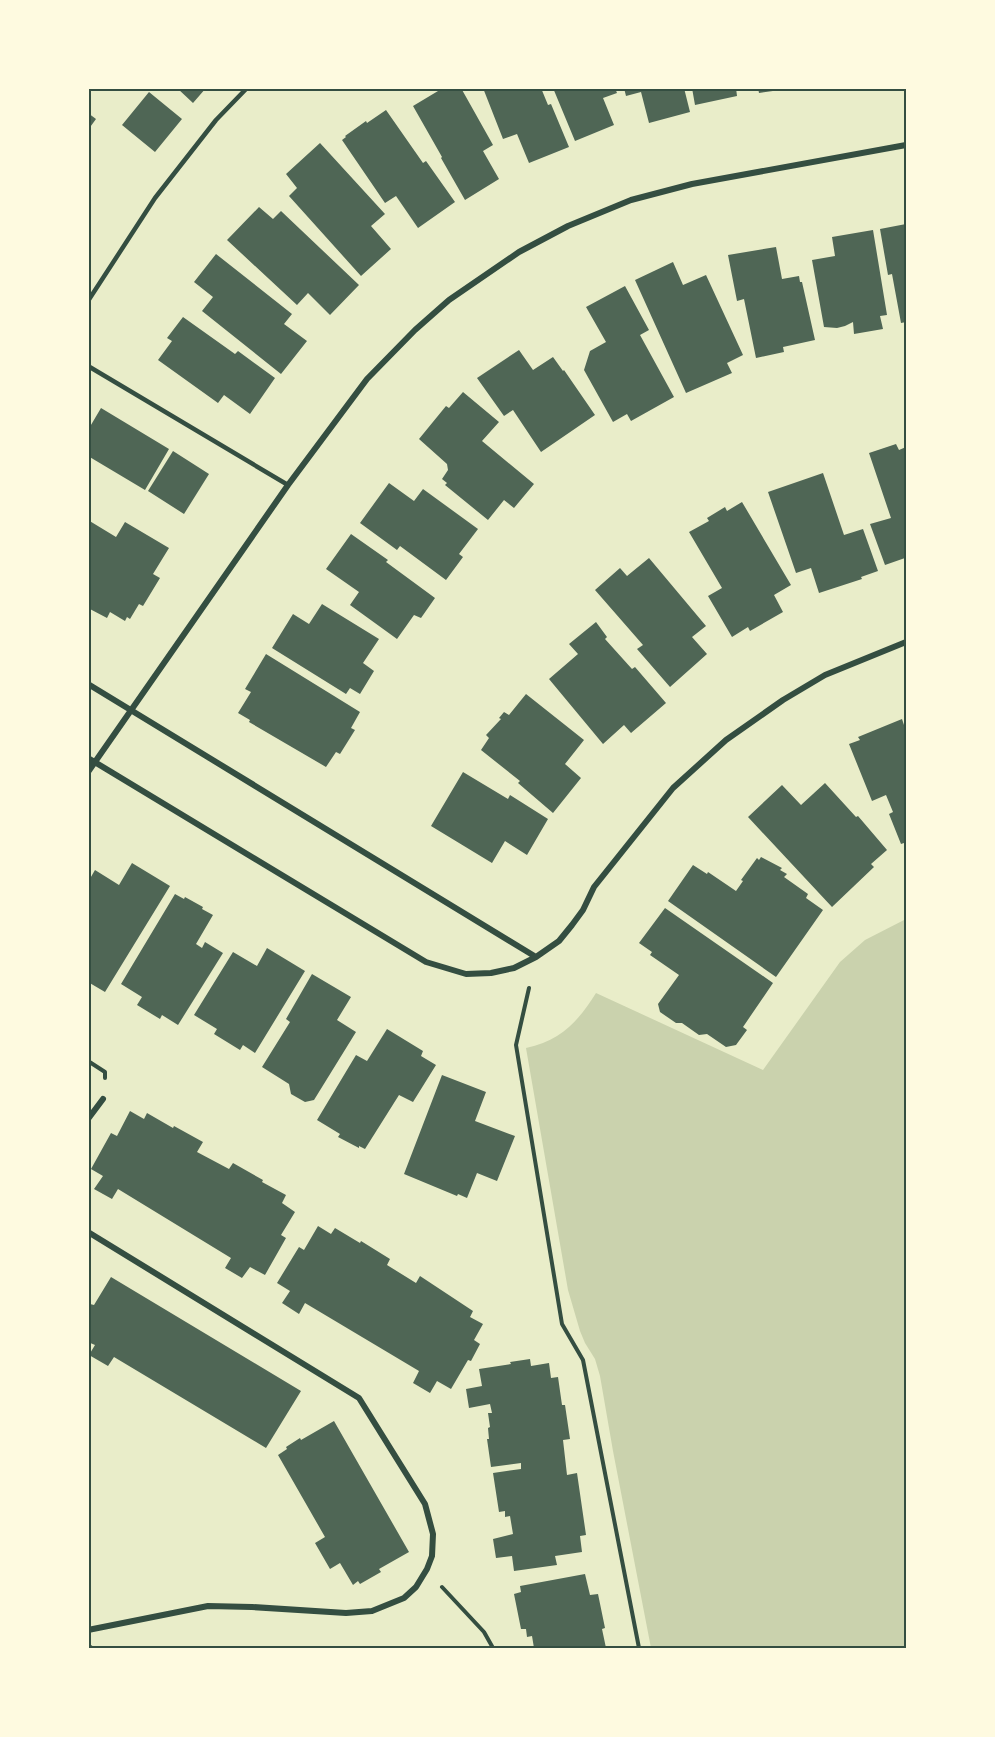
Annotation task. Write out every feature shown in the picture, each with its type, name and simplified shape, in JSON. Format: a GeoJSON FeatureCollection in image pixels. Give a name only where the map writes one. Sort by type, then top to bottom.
{"type":"FeatureCollection","features":[{"type":"Feature","properties":{"kind":"street"},"geometry":{"type":"LineString","coordinates":[[88,772],[288,485],[367,379],[415,330],[449,300],[519,252],[567,226],[631,200],[692,184],[906,145]]}},
{"type":"Feature","properties":{"kind":"street"},"geometry":{"type":"LineString","coordinates":[[88,758],[426,962],[466,974],[491,973],[513,968],[536,957],[559,941],[583,910],[594,887],[673,788],[726,740],[783,700],[825,675],[906,642]]}},
{"type":"Feature","properties":{"kind":"street"},"geometry":{"type":"LineString","coordinates":[[88,684],[536,957]]}},
{"type":"Feature","properties":{"kind":"street"},"geometry":{"type":"LineString","coordinates":[[88,1119],[103,1099]]}},
{"type":"Feature","properties":{"kind":"street"},"geometry":{"type":"LineString","coordinates":[[88,1232],[359,1398],[425,1504],[433,1534],[432,1556],[416,1587],[404,1598],[372,1611],[346,1613],[208,1606],[88,1630]]}},
{"type":"Feature","properties":{"kind":"lane"},"geometry":{"type":"LineString","coordinates":[[88,301],[155,198],[216,120],[247,88]]}},
{"type":"Feature","properties":{"kind":"lane"},"geometry":{"type":"LineString","coordinates":[[88,366],[288,485]]}},
{"type":"Feature","properties":{"kind":"path"},"geometry":{"type":"LineString","coordinates":[[536,957],[516,1045],[562,1324],[583,1360],[639,1648]]}},
{"type":"Feature","properties":{"kind":"path"},"geometry":{"type":"LineString","coordinates":[[427,1569],[484,1632],[493,1648]]}},
{"type":"Feature","properties":{"kind":"green space"},"geometry":{"type":"Polygon","coordinates":[[[906,919],[906,1648],[651,1648],[600,1376],[595,1359],[580,1331],[568,1290],[526,1048],[549,1040],[567,1029],[596,993],[763,1070],[840,962],[865,940],[906,919]]]}},
{"type":"Feature","properties":{"kind":"building"},"geometry":{"type":"Polygon","coordinates":[[[177,88],[206,88],[193,103],[177,88]]]}},
{"type":"Feature","properties":{"kind":"building"},"geometry":{"type":"Polygon","coordinates":[[[443,88],[461,88],[493,145],[483,151],[499,179],[465,200],[413,106],[443,88]]]}},
{"type":"Feature","properties":{"kind":"building"},"geometry":{"type":"Polygon","coordinates":[[[483,88],[541,88],[548,105],[551,104],[569,147],[529,163],[517,134],[503,139],[483,88]]]}},
{"type":"Feature","properties":{"kind":"building"},"geometry":{"type":"Polygon","coordinates":[[[553,88],[615,88],[617,93],[603,98],[614,125],[575,141],[553,88]]]}},
{"type":"Feature","properties":{"kind":"building"},"geometry":{"type":"Polygon","coordinates":[[[624,88],[684,88],[690,112],[649,123],[641,92],[626,96],[624,88]]]}},
{"type":"Feature","properties":{"kind":"building"},"geometry":{"type":"Polygon","coordinates":[[[692,88],[736,88],[737,96],[695,105],[692,88]]]}},
{"type":"Feature","properties":{"kind":"building"},"geometry":{"type":"Polygon","coordinates":[[[758,88],[780,88],[780,90],[759,93],[758,88]]]}},
{"type":"Feature","properties":{"kind":"building"},"geometry":{"type":"Polygon","coordinates":[[[149,92],[182,119],[155,152],[122,125],[149,92]]]}},
{"type":"Feature","properties":{"kind":"building"},"geometry":{"type":"Polygon","coordinates":[[[386,110],[423,163],[426,161],[455,202],[418,228],[396,196],[385,203],[342,140],[366,121],[367,123],[386,110]]]}},
{"type":"Feature","properties":{"kind":"building"},"geometry":{"type":"Polygon","coordinates":[[[88,113],[96,119],[88,130],[88,113]]]}},
{"type":"Feature","properties":{"kind":"building"},"geometry":{"type":"Polygon","coordinates":[[[320,143],[385,214],[371,226],[391,249],[361,276],[289,196],[297,188],[286,174],[320,143]]]}},
{"type":"Feature","properties":{"kind":"building"},"geometry":{"type":"Polygon","coordinates":[[[259,207],[273,219],[281,211],[359,285],[330,315],[308,293],[297,305],[227,240],[259,207]]]}},
{"type":"Feature","properties":{"kind":"building"},"geometry":{"type":"Polygon","coordinates":[[[906,224],[906,322],[901,323],[892,274],[888,275],[880,229],[906,224]]]}},
{"type":"Feature","properties":{"kind":"building"},"geometry":{"type":"Polygon","coordinates":[[[873,230],[887,315],[880,316],[883,329],[854,334],[853,322],[837,328],[824,327],[812,260],[835,256],[832,237],[873,230]]]}},
{"type":"Feature","properties":{"kind":"building"},"geometry":{"type":"Polygon","coordinates":[[[776,247],[782,279],[799,276],[802,282],[815,340],[783,347],[784,352],[756,358],[744,299],[737,301],[728,255],[776,247]]]}},
{"type":"Feature","properties":{"kind":"building"},"geometry":{"type":"Polygon","coordinates":[[[216,254],[292,314],[284,324],[307,341],[281,374],[202,311],[213,297],[194,282],[216,254]]]}},
{"type":"Feature","properties":{"kind":"building"},"geometry":{"type":"Polygon","coordinates":[[[673,262],[683,285],[706,275],[743,355],[727,363],[732,373],[686,393],[635,280],[673,262]]]}},
{"type":"Feature","properties":{"kind":"building"},"geometry":{"type":"Polygon","coordinates":[[[625,286],[649,330],[640,335],[674,397],[631,421],[627,414],[613,422],[584,370],[590,351],[606,342],[586,307],[625,286]]]}},
{"type":"Feature","properties":{"kind":"building"},"geometry":{"type":"Polygon","coordinates":[[[183,317],[235,354],[238,351],[275,378],[250,414],[224,395],[218,403],[158,360],[172,341],[167,338],[183,317]]]}},
{"type":"Feature","properties":{"kind":"building"},"geometry":{"type":"Polygon","coordinates":[[[519,350],[533,370],[553,357],[595,415],[541,452],[513,410],[504,416],[477,378],[519,350]]]}},
{"type":"Feature","properties":{"kind":"building"},"geometry":{"type":"Polygon","coordinates":[[[463,392],[499,422],[482,441],[534,484],[514,508],[504,500],[488,520],[445,485],[447,483],[442,479],[448,470],[447,464],[419,439],[446,406],[449,408],[463,392]]]}},
{"type":"Feature","properties":{"kind":"building"},"geometry":{"type":"Polygon","coordinates":[[[101,408],[169,449],[145,490],[88,456],[88,430],[101,408]]]}},
{"type":"Feature","properties":{"kind":"building"},"geometry":{"type":"Polygon","coordinates":[[[896,444],[899,450],[906,447],[906,562],[905,558],[885,565],[870,524],[891,518],[869,453],[896,444]]]}},
{"type":"Feature","properties":{"kind":"building"},"geometry":{"type":"Polygon","coordinates":[[[173,451],[209,474],[184,514],[148,491],[173,451]]]}},
{"type":"Feature","properties":{"kind":"building"},"geometry":{"type":"Polygon","coordinates":[[[823,473],[844,535],[863,529],[878,571],[861,577],[862,579],[819,593],[811,568],[796,573],[768,492],[823,473]]]}},
{"type":"Feature","properties":{"kind":"building"},"geometry":{"type":"Polygon","coordinates":[[[389,483],[414,501],[423,489],[478,529],[459,554],[463,557],[446,580],[400,546],[397,550],[360,523],[389,483]]]}},
{"type":"Feature","properties":{"kind":"building"},"geometry":{"type":"Polygon","coordinates":[[[742,502],[791,585],[774,595],[783,612],[750,631],[748,627],[732,637],[708,596],[722,588],[689,532],[709,521],[707,518],[725,507],[727,511],[742,502]]]}},
{"type":"Feature","properties":{"kind":"building"},"geometry":{"type":"Polygon","coordinates":[[[88,520],[116,537],[125,522],[169,548],[153,574],[160,578],[143,606],[139,604],[130,619],[127,617],[125,621],[110,612],[107,618],[88,608],[88,520]]]}},
{"type":"Feature","properties":{"kind":"building"},"geometry":{"type":"Polygon","coordinates":[[[351,534],[435,598],[421,618],[414,615],[397,639],[350,605],[359,592],[326,569],[351,534]]]}},
{"type":"Feature","properties":{"kind":"building"},"geometry":{"type":"Polygon","coordinates":[[[649,558],[706,626],[692,637],[707,654],[670,687],[637,649],[643,645],[595,590],[620,568],[627,576],[649,558]]]}},
{"type":"Feature","properties":{"kind":"building"},"geometry":{"type":"Polygon","coordinates":[[[322,604],[379,639],[363,663],[374,671],[360,694],[350,688],[346,694],[272,648],[293,614],[309,624],[322,604]]]}},
{"type":"Feature","properties":{"kind":"building"},"geometry":{"type":"Polygon","coordinates":[[[596,622],[607,637],[605,639],[632,669],[635,667],[666,703],[631,733],[624,725],[603,744],[549,679],[578,654],[569,644],[596,622]]]}},
{"type":"Feature","properties":{"kind":"building"},"geometry":{"type":"Polygon","coordinates":[[[266,654],[360,712],[351,728],[355,730],[340,754],[336,752],[326,767],[249,722],[250,720],[238,713],[251,692],[245,689],[266,654]]]}},
{"type":"Feature","properties":{"kind":"building"},"geometry":{"type":"Polygon","coordinates":[[[526,694],[584,740],[565,764],[581,778],[553,813],[518,783],[520,781],[481,750],[489,738],[486,735],[501,719],[499,718],[504,712],[509,715],[526,694]]]}},
{"type":"Feature","properties":{"kind":"building"},"geometry":{"type":"Polygon","coordinates":[[[902,719],[906,731],[906,849],[904,843],[901,844],[889,814],[893,812],[886,795],[872,801],[849,744],[860,740],[858,737],[902,719]]]}},
{"type":"Feature","properties":{"kind":"building"},"geometry":{"type":"Polygon","coordinates":[[[463,772],[508,799],[510,795],[548,819],[527,855],[505,841],[492,863],[431,826],[463,772]]]}},
{"type":"Feature","properties":{"kind":"building"},"geometry":{"type":"Polygon","coordinates":[[[825,783],[856,817],[858,816],[887,850],[871,864],[874,867],[832,907],[748,817],[782,785],[801,805],[825,783]]]}},
{"type":"Feature","properties":{"kind":"building"},"geometry":{"type":"Polygon","coordinates":[[[761,857],[782,868],[780,870],[787,874],[784,877],[808,894],[806,898],[823,910],[776,977],[668,901],[693,865],[736,891],[757,858],[759,860],[761,857]]]}},
{"type":"Feature","properties":{"kind":"building"},"geometry":{"type":"Polygon","coordinates":[[[132,863],[170,886],[105,992],[88,982],[88,882],[95,870],[119,885],[132,863]]]}},
{"type":"Feature","properties":{"kind":"building"},"geometry":{"type":"Polygon","coordinates":[[[175,894],[184,899],[185,897],[213,915],[196,944],[202,948],[205,942],[223,953],[178,1025],[162,1015],[160,1019],[137,1005],[142,997],[121,984],[175,894]]]}},
{"type":"Feature","properties":{"kind":"building"},"geometry":{"type":"Polygon","coordinates":[[[665,908],[773,983],[743,1027],[747,1030],[736,1045],[726,1047],[707,1034],[699,1035],[660,1012],[658,1004],[679,975],[650,955],[652,952],[639,943],[665,908]]]}},
{"type":"Feature","properties":{"kind":"building"},"geometry":{"type":"Polygon","coordinates":[[[267,948],[305,971],[255,1053],[243,1045],[240,1050],[214,1034],[217,1029],[194,1015],[233,952],[257,966],[267,948]]]}},
{"type":"Feature","properties":{"kind":"building"},"geometry":{"type":"Polygon","coordinates":[[[312,974],[351,997],[337,1020],[356,1032],[314,1100],[305,1102],[291,1094],[289,1084],[262,1067],[290,1022],[286,1019],[312,974]]]}},
{"type":"Feature","properties":{"kind":"building"},"geometry":{"type":"Polygon","coordinates":[[[387,1029],[423,1051],[421,1056],[436,1065],[413,1102],[399,1095],[365,1149],[359,1146],[359,1148],[338,1137],[340,1134],[317,1120],[356,1055],[367,1061],[387,1029]]]}},
{"type":"Feature","properties":{"kind":"building"},"geometry":{"type":"Polygon","coordinates":[[[442,1075],[486,1092],[475,1121],[515,1136],[497,1181],[477,1173],[467,1198],[404,1174],[442,1075]]]}},
{"type":"Feature","properties":{"kind":"building"},"geometry":{"type":"Polygon","coordinates":[[[130,1111],[144,1119],[147,1113],[173,1128],[174,1126],[203,1142],[197,1152],[229,1169],[233,1163],[286,1195],[282,1203],[295,1212],[281,1235],[286,1238],[265,1275],[250,1267],[242,1278],[225,1268],[231,1258],[118,1189],[112,1199],[94,1189],[103,1176],[91,1169],[111,1133],[117,1136],[130,1111]]]}},
{"type":"Feature","properties":{"kind":"building"},"geometry":{"type":"Polygon","coordinates":[[[318,1226],[331,1234],[335,1228],[360,1243],[361,1241],[390,1259],[387,1265],[416,1283],[420,1276],[473,1311],[470,1317],[483,1324],[474,1340],[480,1344],[451,1389],[437,1381],[430,1393],[413,1383],[419,1371],[305,1303],[299,1314],[282,1303],[290,1291],[277,1283],[299,1247],[304,1250],[318,1226]]]}},
{"type":"Feature","properties":{"kind":"building"},"geometry":{"type":"Polygon","coordinates":[[[111,1277],[301,1391],[266,1448],[114,1357],[108,1366],[89,1355],[95,1345],[88,1342],[88,1307],[90,1304],[94,1305],[111,1277]]]}},
{"type":"Feature","properties":{"kind":"building"},"geometry":{"type":"Polygon","coordinates":[[[530,1359],[531,1366],[549,1363],[551,1378],[558,1377],[570,1439],[563,1440],[567,1475],[577,1473],[586,1535],[580,1536],[582,1552],[555,1556],[557,1565],[514,1571],[512,1556],[496,1558],[493,1539],[513,1534],[510,1516],[505,1517],[505,1511],[499,1512],[493,1473],[521,1469],[521,1463],[491,1467],[487,1439],[489,1439],[488,1428],[490,1427],[488,1413],[492,1413],[490,1404],[469,1408],[466,1389],[482,1386],[479,1369],[530,1359]]]}},
{"type":"Feature","properties":{"kind":"building"},"geometry":{"type":"Polygon","coordinates":[[[334,1421],[409,1552],[379,1569],[381,1572],[360,1584],[358,1581],[353,1585],[340,1563],[330,1569],[315,1543],[325,1537],[278,1455],[300,1438],[301,1440],[334,1421]]]}},
{"type":"Feature","properties":{"kind":"building"},"geometry":{"type":"Polygon","coordinates":[[[585,1574],[590,1595],[598,1594],[605,1628],[602,1629],[606,1648],[534,1648],[532,1636],[527,1637],[526,1629],[521,1629],[514,1594],[521,1592],[520,1586],[585,1574]]]}}]}
